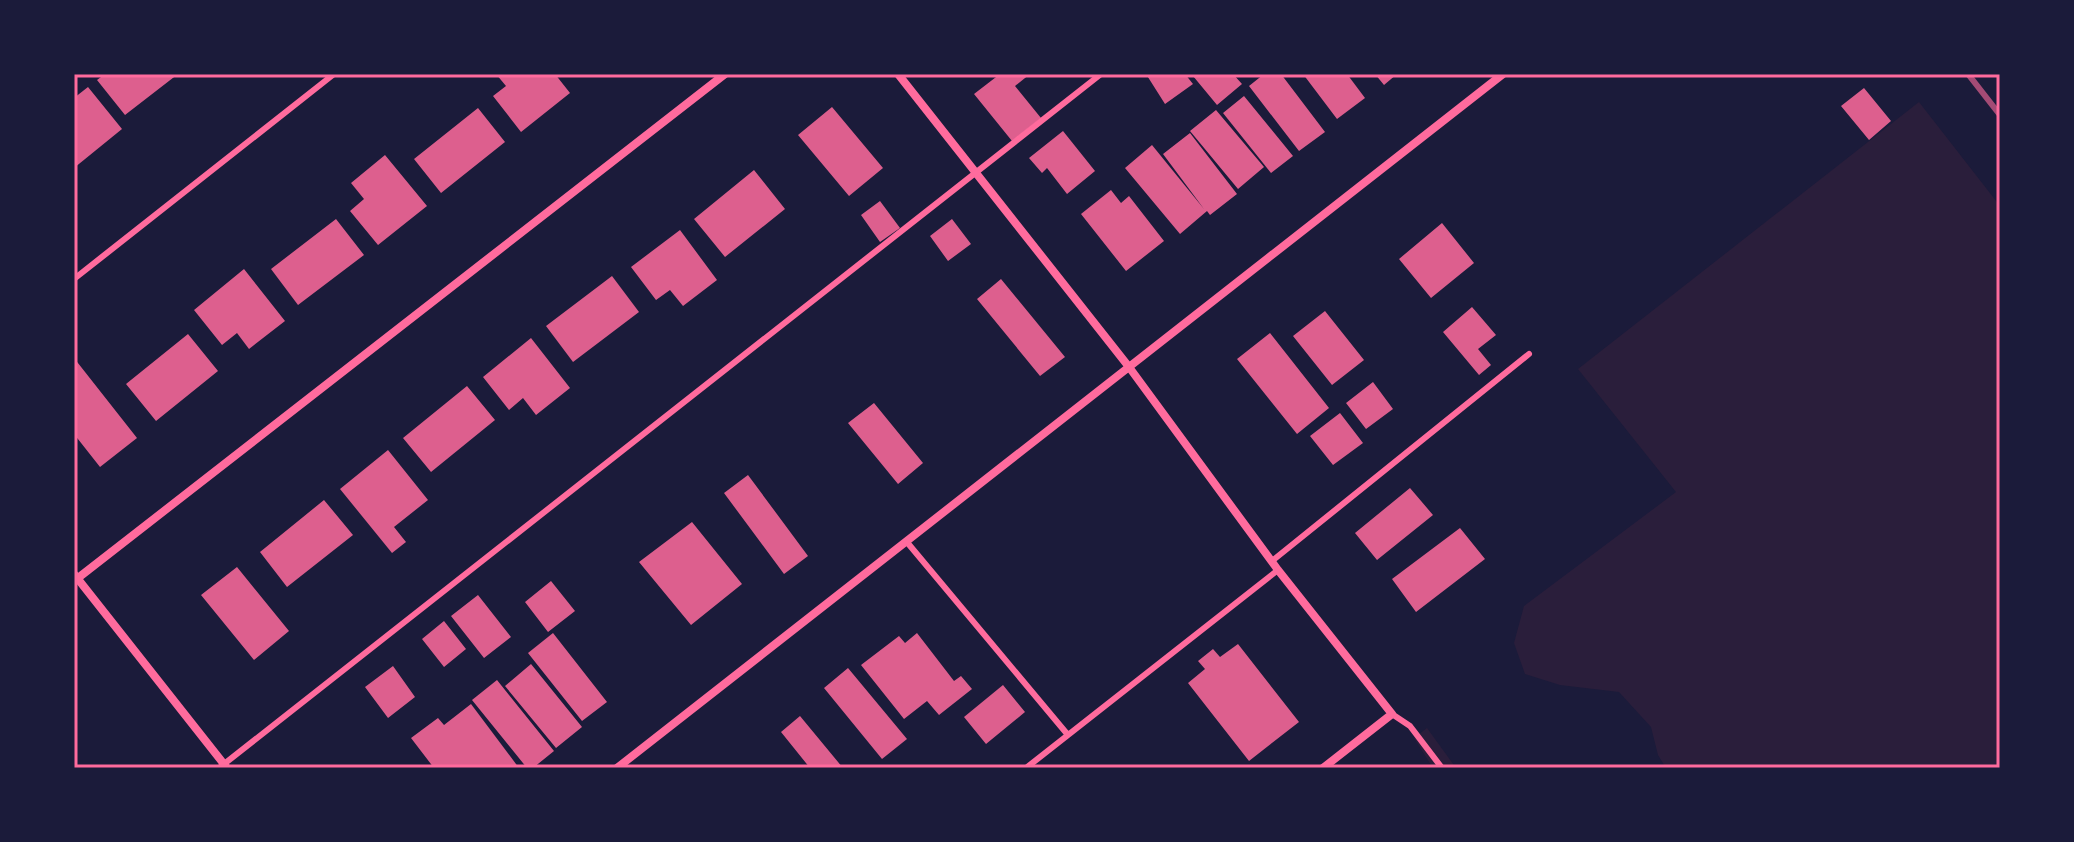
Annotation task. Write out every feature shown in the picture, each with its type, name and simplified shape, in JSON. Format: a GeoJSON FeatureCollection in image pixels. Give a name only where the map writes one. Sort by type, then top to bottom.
{"type":"FeatureCollection","features":[{"type":"Feature","properties":{"kind":"street"},"geometry":{"type":"LineString","coordinates":[[223,767],[76,576],[725,74]]}},
{"type":"Feature","properties":{"kind":"street"},"geometry":{"type":"LineString","coordinates":[[898,74],[1129,367],[1278,570],[1392,714],[1323,768]]}},
{"type":"Feature","properties":{"kind":"street"},"geometry":{"type":"LineString","coordinates":[[617,768],[1503,74]]}},
{"type":"Feature","properties":{"kind":"lane"},"geometry":{"type":"LineString","coordinates":[[74,279],[334,74]]}},
{"type":"Feature","properties":{"kind":"lane"},"geometry":{"type":"LineString","coordinates":[[223,767],[1101,74]]}},
{"type":"Feature","properties":{"kind":"lane"},"geometry":{"type":"LineString","coordinates":[[1272,561],[1529,354]]}},
{"type":"Feature","properties":{"kind":"lane"},"geometry":{"type":"LineString","coordinates":[[906,541],[1068,735]]}},
{"type":"Feature","properties":{"kind":"lane"},"geometry":{"type":"LineString","coordinates":[[1026,768],[1278,570]]}},
{"type":"Feature","properties":{"kind":"lane"},"geometry":{"type":"LineString","coordinates":[[1392,714],[1410,726],[1442,768]]}},
{"type":"Feature","properties":{"kind":"shaded area"},"geometry":{"type":"Polygon","coordinates":[[[1919,102],[2000,206],[2000,768],[1666,768],[1658,755],[1651,727],[1619,692],[1560,685],[1525,674],[1514,643],[1524,606],[1676,492],[1578,369],[1919,102]]]}},
{"type":"Feature","properties":{"kind":"shaded area"},"geometry":{"type":"Polygon","coordinates":[[[1427,728],[1456,768],[1433,768],[1414,738],[1427,728]]]}},
{"type":"Feature","properties":{"kind":"building"},"geometry":{"type":"Polygon","coordinates":[[[105,74],[178,74],[125,115],[97,80],[105,74]]]}},
{"type":"Feature","properties":{"kind":"building"},"geometry":{"type":"Polygon","coordinates":[[[496,74],[555,74],[570,93],[521,132],[493,96],[506,86],[496,74]]]}},
{"type":"Feature","properties":{"kind":"building"},"geometry":{"type":"Polygon","coordinates":[[[1000,74],[1030,74],[1015,86],[1041,118],[1012,141],[974,94],[1000,74]]]}},
{"type":"Feature","properties":{"kind":"building"},"geometry":{"type":"Polygon","coordinates":[[[1146,74],[1185,74],[1193,84],[1165,104],[1146,74]]]}},
{"type":"Feature","properties":{"kind":"building"},"geometry":{"type":"Polygon","coordinates":[[[1233,74],[1242,84],[1217,105],[1193,76],[1233,74]]]}},
{"type":"Feature","properties":{"kind":"building"},"geometry":{"type":"Polygon","coordinates":[[[1264,74],[1281,74],[1325,132],[1299,151],[1249,86],[1264,74]]]}},
{"type":"Feature","properties":{"kind":"building"},"geometry":{"type":"Polygon","coordinates":[[[1303,74],[1347,74],[1365,98],[1337,119],[1303,74]]]}},
{"type":"Feature","properties":{"kind":"building"},"geometry":{"type":"Polygon","coordinates":[[[1375,74],[1397,74],[1384,85],[1375,74]]]}},
{"type":"Feature","properties":{"kind":"building"},"geometry":{"type":"Polygon","coordinates":[[[88,87],[122,129],[74,168],[74,98],[88,87]]]}},
{"type":"Feature","properties":{"kind":"building"},"geometry":{"type":"Polygon","coordinates":[[[1864,88],[1891,121],[1869,140],[1841,106],[1864,88]]]}},
{"type":"Feature","properties":{"kind":"building"},"geometry":{"type":"Polygon","coordinates":[[[1244,96],[1293,156],[1271,173],[1223,113],[1244,96]]]}},
{"type":"Feature","properties":{"kind":"building"},"geometry":{"type":"Polygon","coordinates":[[[832,107],[883,168],[849,196],[798,135],[832,107]]]}},
{"type":"Feature","properties":{"kind":"building"},"geometry":{"type":"Polygon","coordinates":[[[478,108],[505,142],[441,193],[414,159],[478,108]]]}},
{"type":"Feature","properties":{"kind":"building"},"geometry":{"type":"Polygon","coordinates":[[[1216,110],[1264,167],[1238,189],[1190,131],[1216,110]]]}},
{"type":"Feature","properties":{"kind":"building"},"geometry":{"type":"Polygon","coordinates":[[[1063,131],[1095,171],[1067,194],[1047,168],[1042,173],[1029,158],[1063,131]]]}},
{"type":"Feature","properties":{"kind":"building"},"geometry":{"type":"Polygon","coordinates":[[[1190,133],[1237,194],[1210,215],[1207,211],[1180,234],[1125,168],[1152,145],[1204,209],[1163,154],[1190,133]]]}},
{"type":"Feature","properties":{"kind":"building"},"geometry":{"type":"Polygon","coordinates":[[[385,155],[427,206],[378,245],[350,211],[364,199],[351,183],[385,155]]]}},
{"type":"Feature","properties":{"kind":"building"},"geometry":{"type":"Polygon","coordinates":[[[754,170],[785,209],[725,257],[694,219],[754,170]]]}},
{"type":"Feature","properties":{"kind":"building"},"geometry":{"type":"Polygon","coordinates":[[[1111,190],[1121,203],[1129,196],[1164,241],[1126,271],[1081,214],[1111,190]]]}},
{"type":"Feature","properties":{"kind":"building"},"geometry":{"type":"Polygon","coordinates":[[[880,201],[900,228],[880,242],[861,215],[880,201]]]}},
{"type":"Feature","properties":{"kind":"building"},"geometry":{"type":"Polygon","coordinates":[[[336,219],[364,255],[298,305],[271,269],[336,219]]]}},
{"type":"Feature","properties":{"kind":"building"},"geometry":{"type":"Polygon","coordinates":[[[952,219],[971,244],[948,261],[930,236],[952,219]]]}},
{"type":"Feature","properties":{"kind":"building"},"geometry":{"type":"Polygon","coordinates":[[[1442,223],[1474,263],[1431,298],[1399,259],[1442,223]]]}},
{"type":"Feature","properties":{"kind":"building"},"geometry":{"type":"Polygon","coordinates":[[[680,230],[717,280],[683,306],[670,290],[656,300],[631,267],[680,230]]]}},
{"type":"Feature","properties":{"kind":"building"},"geometry":{"type":"Polygon","coordinates":[[[244,269],[285,321],[249,349],[237,333],[222,345],[194,310],[244,269]]]}},
{"type":"Feature","properties":{"kind":"building"},"geometry":{"type":"Polygon","coordinates":[[[612,276],[639,312],[573,362],[546,326],[612,276]]]}},
{"type":"Feature","properties":{"kind":"building"},"geometry":{"type":"Polygon","coordinates":[[[1001,279],[1065,357],[1040,376],[977,299],[1001,279]]]}},
{"type":"Feature","properties":{"kind":"building"},"geometry":{"type":"Polygon","coordinates":[[[1472,307],[1496,335],[1478,349],[1491,365],[1479,375],[1443,332],[1472,307]]]}},
{"type":"Feature","properties":{"kind":"building"},"geometry":{"type":"Polygon","coordinates":[[[1325,311],[1364,360],[1332,385],[1293,336],[1325,311]]]}},
{"type":"Feature","properties":{"kind":"building"},"geometry":{"type":"Polygon","coordinates":[[[1270,333],[1329,408],[1297,434],[1237,359],[1270,333]]]}},
{"type":"Feature","properties":{"kind":"building"},"geometry":{"type":"Polygon","coordinates":[[[188,334],[218,371],[156,421],[126,384],[188,334]]]}},
{"type":"Feature","properties":{"kind":"building"},"geometry":{"type":"Polygon","coordinates":[[[531,338],[570,388],[536,415],[523,398],[509,410],[483,377],[531,338]]]}},
{"type":"Feature","properties":{"kind":"building"},"geometry":{"type":"Polygon","coordinates":[[[74,358],[137,438],[100,467],[74,434],[74,358]]]}},
{"type":"Feature","properties":{"kind":"building"},"geometry":{"type":"Polygon","coordinates":[[[1373,382],[1393,409],[1366,429],[1346,403],[1373,382]]]}},
{"type":"Feature","properties":{"kind":"building"},"geometry":{"type":"Polygon","coordinates":[[[467,386],[495,420],[431,472],[403,438],[467,386]]]}},
{"type":"Feature","properties":{"kind":"building"},"geometry":{"type":"Polygon","coordinates":[[[874,403],[923,463],[898,484],[848,423],[874,403]]]}},
{"type":"Feature","properties":{"kind":"building"},"geometry":{"type":"Polygon","coordinates":[[[1340,413],[1363,443],[1333,465],[1310,436],[1340,413]]]}},
{"type":"Feature","properties":{"kind":"building"},"geometry":{"type":"Polygon","coordinates":[[[388,450],[428,500],[394,527],[406,542],[392,553],[340,489],[388,450]]]}},
{"type":"Feature","properties":{"kind":"building"},"geometry":{"type":"Polygon","coordinates":[[[748,475],[808,556],[784,574],[724,493],[748,475]]]}},
{"type":"Feature","properties":{"kind":"building"},"geometry":{"type":"Polygon","coordinates":[[[1410,488],[1433,515],[1377,560],[1355,533],[1410,488]]]}},
{"type":"Feature","properties":{"kind":"building"},"geometry":{"type":"Polygon","coordinates":[[[324,500],[353,535],[287,587],[260,552],[324,500]]]}},
{"type":"Feature","properties":{"kind":"building"},"geometry":{"type":"Polygon","coordinates":[[[692,522],[742,584],[691,625],[639,562],[692,522]]]}},
{"type":"Feature","properties":{"kind":"building"},"geometry":{"type":"Polygon","coordinates":[[[1460,528],[1485,559],[1416,612],[1392,579],[1460,528]]]}},
{"type":"Feature","properties":{"kind":"building"},"geometry":{"type":"Polygon","coordinates":[[[237,567],[289,631],[254,660],[201,595],[237,567]]]}},
{"type":"Feature","properties":{"kind":"building"},"geometry":{"type":"Polygon","coordinates":[[[551,581],[575,611],[548,632],[525,602],[551,581]]]}},
{"type":"Feature","properties":{"kind":"building"},"geometry":{"type":"Polygon","coordinates":[[[478,595],[511,637],[484,658],[451,616],[478,595]]]}},
{"type":"Feature","properties":{"kind":"building"},"geometry":{"type":"Polygon","coordinates":[[[444,621],[466,649],[444,667],[422,639],[444,621]]]}},
{"type":"Feature","properties":{"kind":"building"},"geometry":{"type":"Polygon","coordinates":[[[553,633],[607,702],[582,721],[528,653],[553,633]]]}},
{"type":"Feature","properties":{"kind":"building"},"geometry":{"type":"Polygon","coordinates":[[[917,633],[954,681],[961,676],[972,689],[939,715],[927,701],[904,719],[861,665],[899,636],[905,643],[917,633]]]}},
{"type":"Feature","properties":{"kind":"building"},"geometry":{"type":"Polygon","coordinates":[[[1238,644],[1299,722],[1249,761],[1188,683],[1205,669],[1198,661],[1213,649],[1220,657],[1238,644]]]}},
{"type":"Feature","properties":{"kind":"building"},"geometry":{"type":"Polygon","coordinates":[[[531,664],[582,727],[556,748],[505,686],[531,664]]]}},
{"type":"Feature","properties":{"kind":"building"},"geometry":{"type":"Polygon","coordinates":[[[393,666],[415,697],[388,718],[365,687],[393,666]]]}},
{"type":"Feature","properties":{"kind":"building"},"geometry":{"type":"Polygon","coordinates":[[[848,668],[907,739],[882,759],[824,688],[848,668]]]}},
{"type":"Feature","properties":{"kind":"building"},"geometry":{"type":"Polygon","coordinates":[[[497,680],[554,751],[533,768],[527,768],[472,700],[497,680]]]}},
{"type":"Feature","properties":{"kind":"building"},"geometry":{"type":"Polygon","coordinates":[[[1003,685],[1025,712],[986,744],[964,717],[1003,685]]]}},
{"type":"Feature","properties":{"kind":"building"},"geometry":{"type":"Polygon","coordinates":[[[471,704],[519,768],[434,768],[411,738],[438,718],[444,725],[471,704]]]}},
{"type":"Feature","properties":{"kind":"building"},"geometry":{"type":"Polygon","coordinates":[[[800,716],[843,768],[810,768],[781,732],[800,716]]]}},
{"type":"Feature","properties":{"kind":"railway"},"geometry":{"type":"LineString","coordinates":[[1968,74],[2000,115]]}}]}
